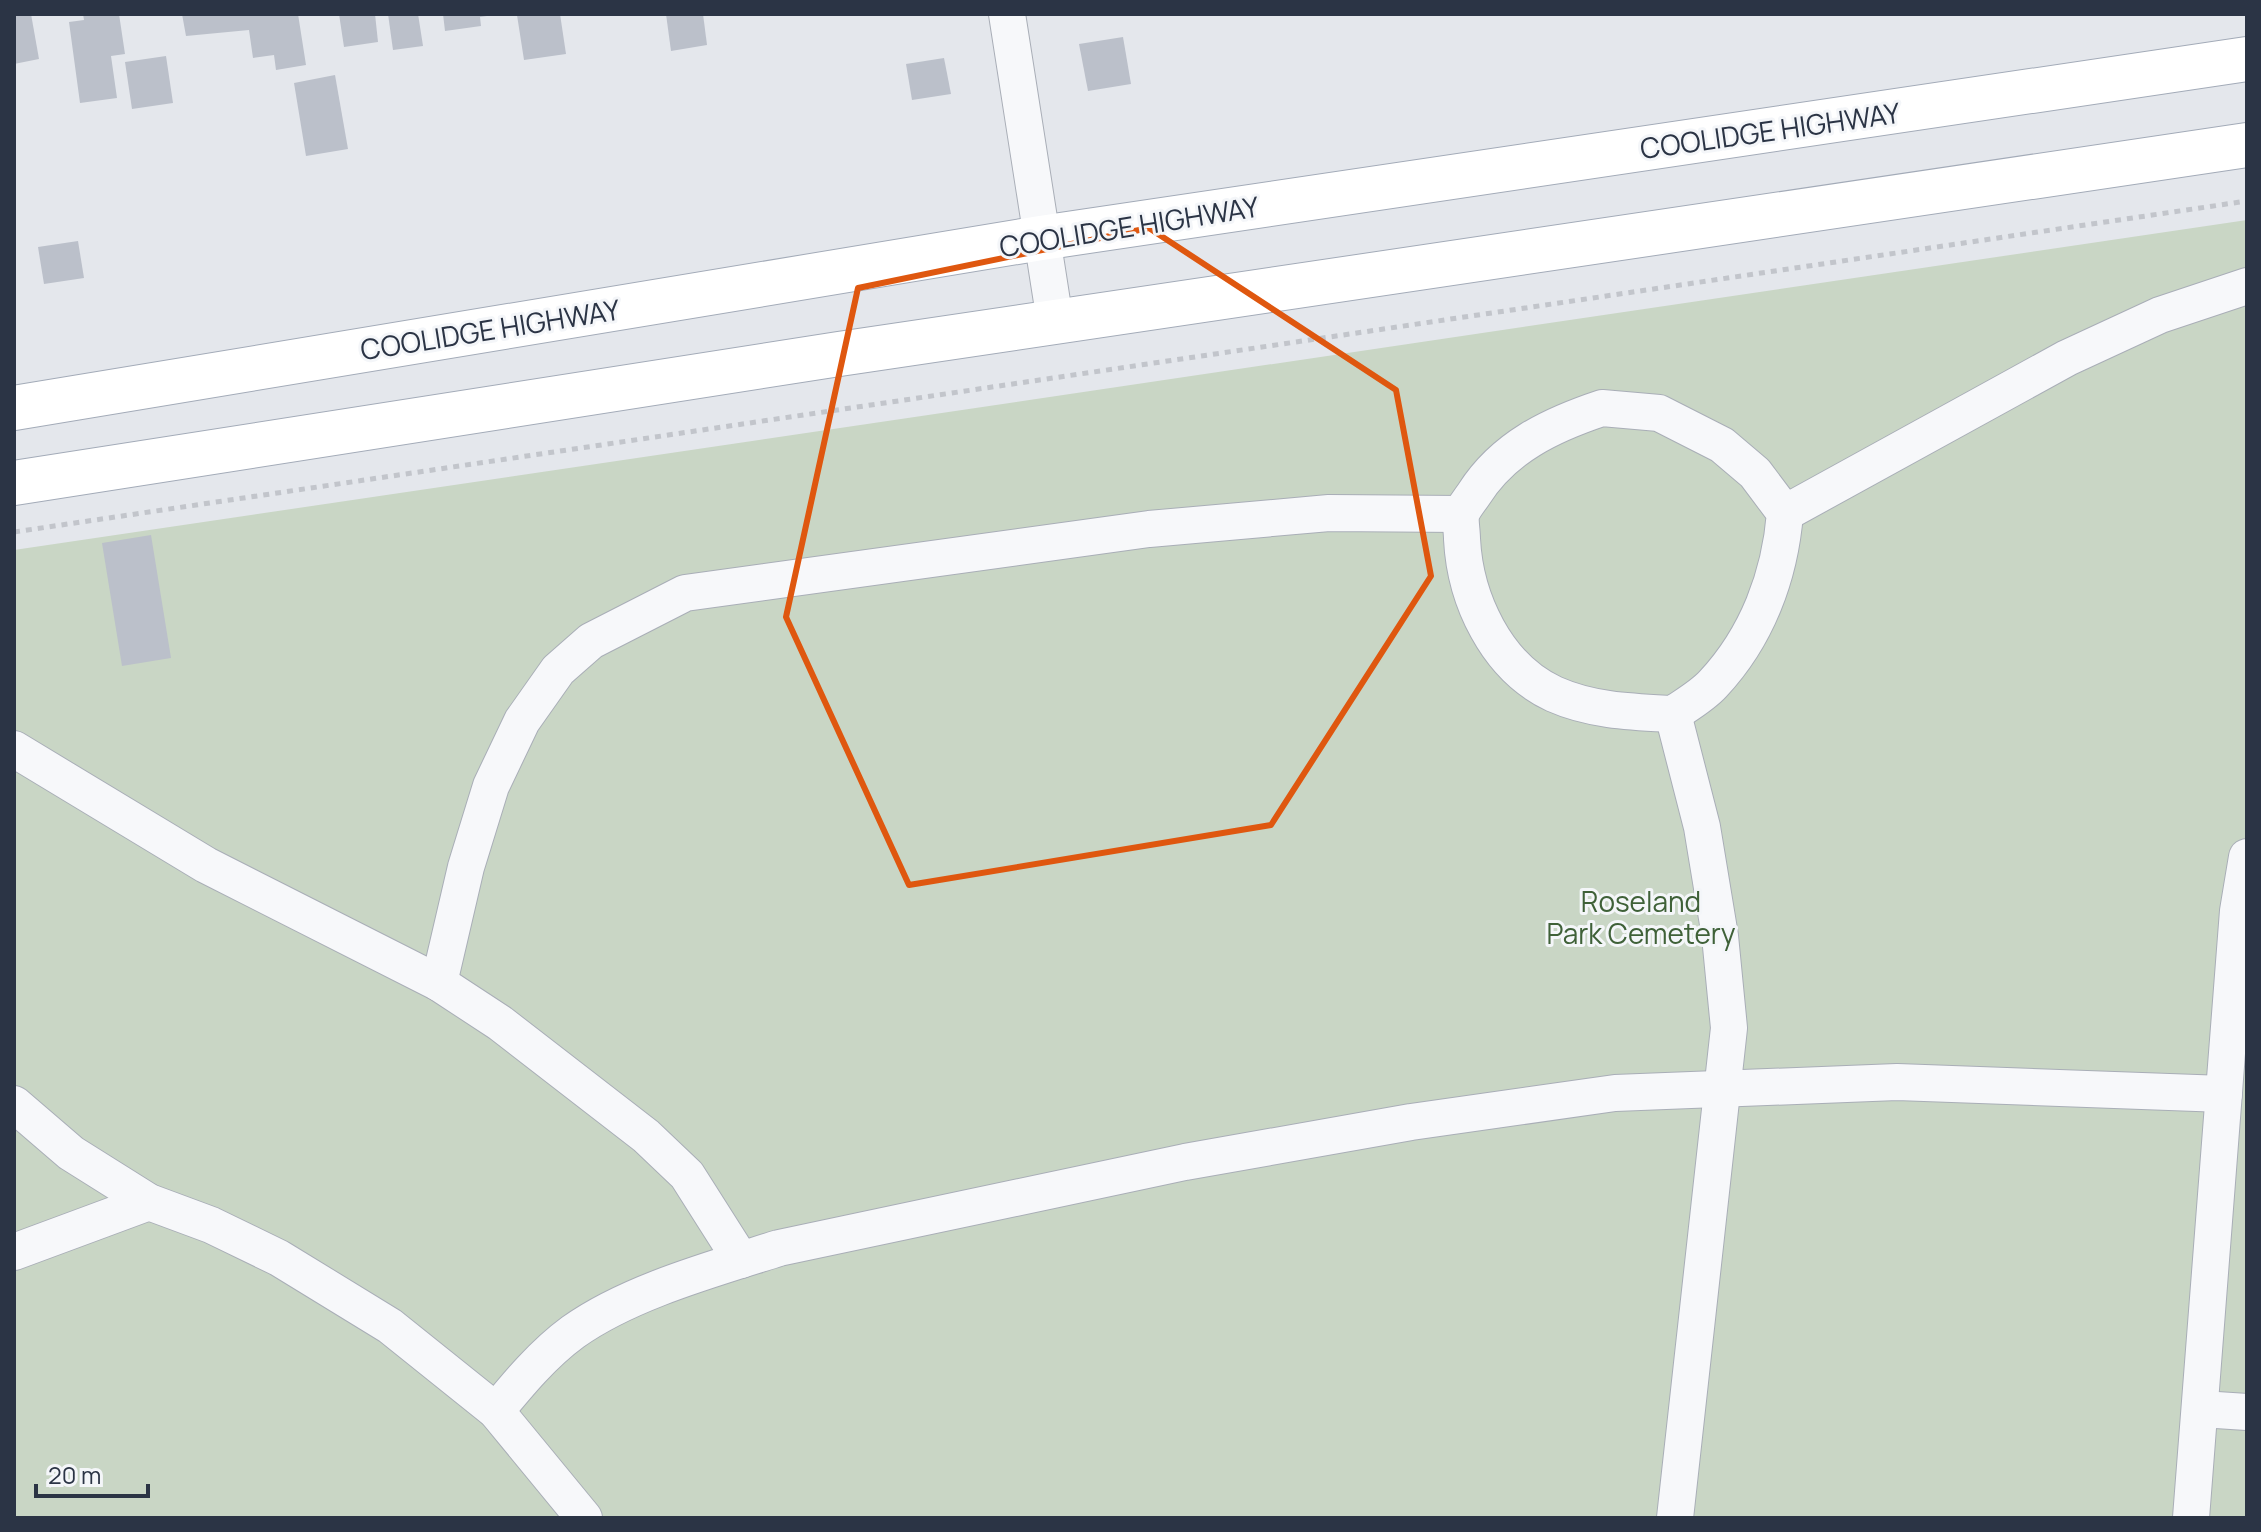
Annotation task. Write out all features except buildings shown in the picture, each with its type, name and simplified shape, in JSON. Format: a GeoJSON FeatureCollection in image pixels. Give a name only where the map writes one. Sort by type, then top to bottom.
{"type":"FeatureCollection","features":[{"type":"Feature","properties":{"kind":"main road","name":"COOLIDGE HIGHWAY"},"geometry":{"type":"LineString","coordinates":[[14,408],[1041,238],[2247,59]]}},
{"type":"Feature","properties":{"kind":"main road"},"geometry":{"type":"LineString","coordinates":[[14,483],[1055,321],[2247,145]]}},
{"type":"Feature","properties":{"kind":"street"},"geometry":{"type":"LineString","coordinates":[[1007,14],[1055,321]]}},
{"type":"Feature","properties":{"kind":"street"},"geometry":{"type":"LineString","coordinates":[[1785,513],[2067,358],[2160,315],[2247,286]]}},
{"type":"Feature","properties":{"kind":"street"},"geometry":{"type":"LineString","coordinates":[[1602,408],[1659,413],[1722,445],[1755,473],[1785,513],[1782,554],[1768,597],[1745,641],[1712,685],[1673,714],[1584,705],[1551,693],[1520,670],[1482,623],[1464,562],[1461,514],[1485,477],[1521,444],[1565,420],[1602,408]]}},
{"type":"Feature","properties":{"kind":"street"},"geometry":{"type":"LineString","coordinates":[[439,983],[466,867],[491,786],[522,721],[558,670],[591,641],[685,593],[1149,529],[1329,513],[1461,514]]}},
{"type":"Feature","properties":{"kind":"street"},"geometry":{"type":"LineString","coordinates":[[1673,714],[1702,827],[1720,936],[1729,1028],[1675,1518]]}},
{"type":"Feature","properties":{"kind":"street"},"geometry":{"type":"LineString","coordinates":[[14,749],[206,865],[439,983],[500,1023],[646,1136],[687,1175],[741,1260]]}},
{"type":"Feature","properties":{"kind":"street"},"geometry":{"type":"LineString","coordinates":[[2191,1518],[2238,911],[2247,857]]}},
{"type":"Feature","properties":{"kind":"street"},"geometry":{"type":"LineString","coordinates":[[496,1411],[529,1371],[574,1331],[627,1302],[741,1260],[779,1248],[1169,1165],[1411,1122],[1615,1093],[1897,1082],[2224,1094]]}},
{"type":"Feature","properties":{"kind":"street"},"geometry":{"type":"LineString","coordinates":[[14,1104],[71,1153],[149,1202],[211,1225],[279,1258],[390,1326],[496,1411],[584,1518]]}},
{"type":"Feature","properties":{"kind":"street"},"geometry":{"type":"LineString","coordinates":[[14,1252],[149,1202]]}},
{"type":"Feature","properties":{"kind":"street"},"geometry":{"type":"LineString","coordinates":[[2201,1409],[2247,1412]]}},
{"type":"Feature","properties":{"kind":"path"},"geometry":{"type":"LineString","coordinates":[[14,532],[2247,201]]}},
{"type":"Feature","properties":{"kind":"highlighted area"},"geometry":{"type":"Polygon","coordinates":[[[1149,228],[1396,390],[1431,576],[1271,825],[909,885],[786,617],[858,288],[1149,228]]]}},
{"type":"Feature","properties":{"kind":"green space","name":"Roseland Park Cemetery"},"geometry":{"type":"Polygon","coordinates":[[[2247,220],[2247,1518],[14,1518],[14,550],[2247,220]]]}}]}
